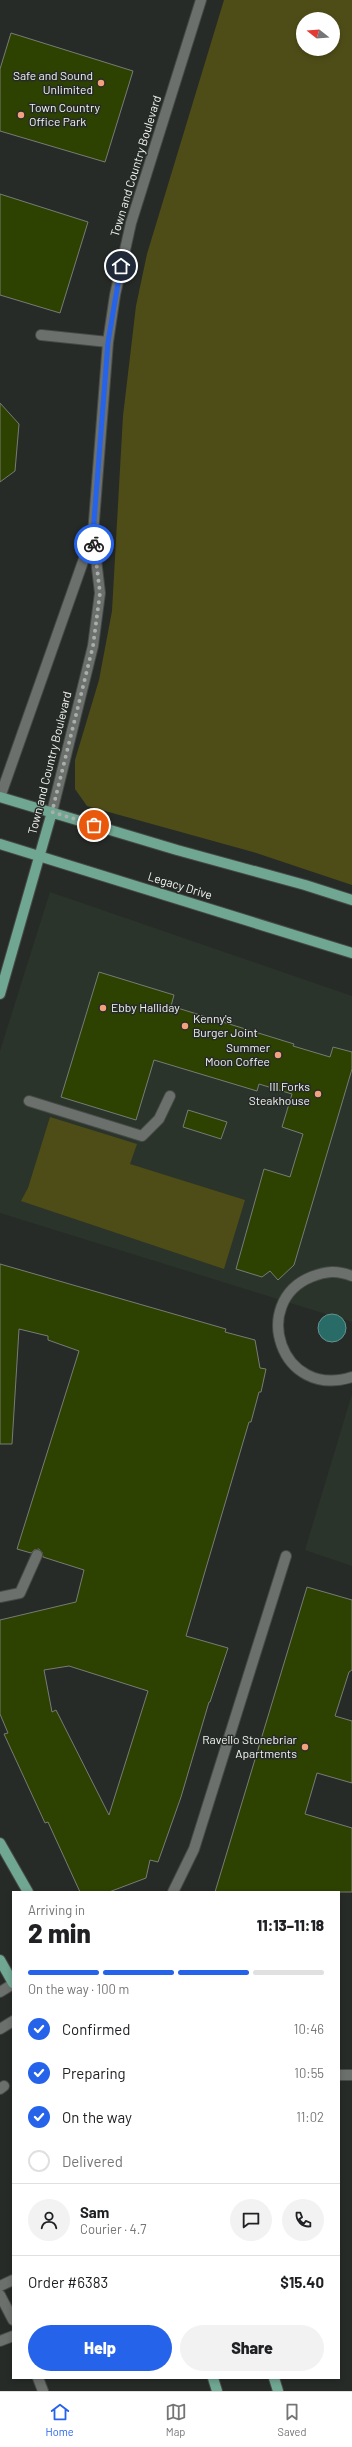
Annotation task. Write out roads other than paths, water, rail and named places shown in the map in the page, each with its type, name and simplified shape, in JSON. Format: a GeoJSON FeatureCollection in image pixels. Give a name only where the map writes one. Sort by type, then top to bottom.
{"type":"FeatureCollection","features":[{"type":"Feature","properties":{"kind":"main road"},"geometry":{"type":"LineString","coordinates":[[0,797],[352,900]]}},
{"type":"Feature","properties":{"kind":"main road","name":"Town and Country Boulevard"},"geometry":{"type":"LineString","coordinates":[[0,994],[52,812]]}},
{"type":"Feature","properties":{"kind":"main road","name":"Legacy Drive"},"geometry":{"type":"LineString","coordinates":[[0,844],[352,953]]}},
{"type":"Feature","properties":{"kind":"main road"},"geometry":{"type":"LineString","coordinates":[[0,1843],[27,1891]]}},
{"type":"Feature","properties":{"kind":"main road"},"geometry":{"type":"LineString","coordinates":[[0,1960],[12,1982]]}},
{"type":"Feature","properties":{"kind":"main road"},"geometry":{"type":"LineString","coordinates":[[213,2379],[217,2391]]}},
{"type":"Feature","properties":{"kind":"main road"},"geometry":{"type":"LineString","coordinates":[[274,2379],[278,2391]]}},
{"type":"Feature","properties":{"kind":"street","name":"Town and Country Boulevard"},"geometry":{"type":"LineString","coordinates":[[52,812],[93,646],[100,593],[93,534],[108,342],[115,295],[131,223],[201,0]]}},
{"type":"Feature","properties":{"kind":"street"},"geometry":{"type":"LineString","coordinates":[[41,335],[108,342]]}},
{"type":"Feature","properties":{"kind":"street","name":"Town and Country Boulevard"},"geometry":{"type":"LineString","coordinates":[[0,797],[93,534]]}},
{"type":"Feature","properties":{"kind":"street"},"geometry":{"type":"LineString","coordinates":[[29,1101],[142,1136],[159,1119],[170,1096]]}},
{"type":"Feature","properties":{"kind":"street"},"geometry":{"type":"LineString","coordinates":[[352,1276],[343,1273],[326,1271],[304,1279],[289,1293],[280,1311],[278,1327],[280,1344],[288,1358],[301,1372],[319,1380],[338,1381],[352,1377]]}},
{"type":"Feature","properties":{"kind":"street"},"geometry":{"type":"LineString","coordinates":[[0,1598],[20,1593],[37,1555]]}},
{"type":"Feature","properties":{"kind":"street"},"geometry":{"type":"LineString","coordinates":[[173,1891],[194,1849],[286,1556]]}},
{"type":"Feature","properties":{"kind":"street"},"geometry":{"type":"LineString","coordinates":[[0,1992],[12,1985]]}},
{"type":"Feature","properties":{"kind":"street"},"geometry":{"type":"LineString","coordinates":[[0,2029],[12,2022]]}},
{"type":"Feature","properties":{"kind":"street"},"geometry":{"type":"LineString","coordinates":[[340,2076],[352,2075]]}},
{"type":"Feature","properties":{"kind":"street"},"geometry":{"type":"LineString","coordinates":[[0,2286],[12,2280]]}},
{"type":"Feature","properties":{"kind":"street"},"geometry":{"type":"LineString","coordinates":[[0,2295],[12,2318]]}},
{"type":"Feature","properties":{"kind":"street"},"geometry":{"type":"LineString","coordinates":[[0,2341],[12,2336]]}},
{"type":"Feature","properties":{"kind":"street"},"geometry":{"type":"LineString","coordinates":[[38,2379],[43,2391]]}},
{"type":"Feature","properties":{"kind":"water"},"geometry":{"type":"Polygon","coordinates":[[[332,1314],[342,1318],[346,1328],[342,1338],[332,1342],[322,1338],[318,1328],[322,1318],[332,1314]]]}},
{"type":"Feature","properties":{"kind":"place","name":"Safe and Sound Unlimited"},"geometry":{"type":"Point","coordinates":[101,83]}},
{"type":"Feature","properties":{"kind":"place","name":"Town Country Office Park"},"geometry":{"type":"Point","coordinates":[21,115]}},
{"type":"Feature","properties":{"kind":"place","name":"Ebby Halliday"},"geometry":{"type":"Point","coordinates":[103,1008]}},
{"type":"Feature","properties":{"kind":"place","name":"Kenny's Burger Joint"},"geometry":{"type":"Point","coordinates":[185,1026]}},
{"type":"Feature","properties":{"kind":"place","name":"Summer Moon Coffee"},"geometry":{"type":"Point","coordinates":[278,1055]}},
{"type":"Feature","properties":{"kind":"place","name":"III Forks Steakhouse"},"geometry":{"type":"Point","coordinates":[318,1094]}},
{"type":"Feature","properties":{"kind":"place","name":"Ravello Stonebriar Apartments"},"geometry":{"type":"Point","coordinates":[305,1747]}}]}
